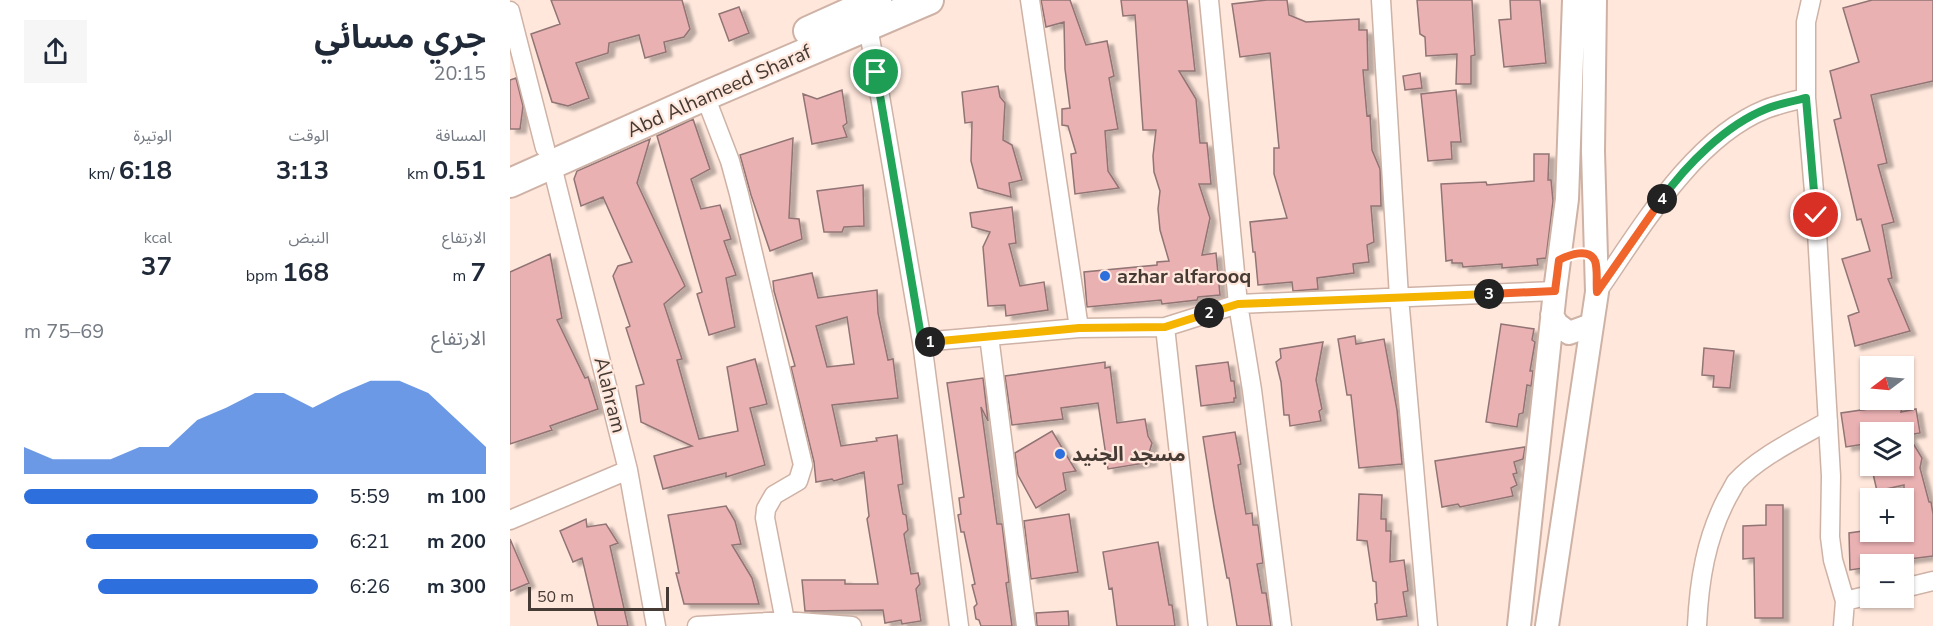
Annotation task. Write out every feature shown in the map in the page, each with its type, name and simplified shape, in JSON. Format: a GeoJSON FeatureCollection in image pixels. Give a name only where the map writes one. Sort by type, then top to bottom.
{"type":"FeatureCollection","features":[{"type":"Feature","properties":{"kind":"main road","name":"Abd Alhameed Sharaf"},"geometry":{"type":"LineString","coordinates":[[510,183],[549,157],[688,86],[869,11],[929,0]]}},
{"type":"Feature","properties":{"kind":"main road","name":"Abd Alhameed Sharaf"},"geometry":{"type":"LineString","coordinates":[[510,163],[549,157],[705,96],[869,11]]}},
{"type":"Feature","properties":{"kind":"street"},"geometry":{"type":"LineString","coordinates":[[1030,0],[1079,328]]}},
{"type":"Feature","properties":{"kind":"street"},"geometry":{"type":"LineString","coordinates":[[1209,0],[1238,304],[1282,626]]}},
{"type":"Feature","properties":{"kind":"street"},"geometry":{"type":"LineString","coordinates":[[1381,0],[1399,297],[1428,626]]}},
{"type":"Feature","properties":{"kind":"street"},"geometry":{"type":"LineString","coordinates":[[1519,626],[1552,315],[1567,199],[1574,0]]}},
{"type":"Feature","properties":{"kind":"street"},"geometry":{"type":"LineString","coordinates":[[1547,626],[1597,292],[1593,151],[1595,0]]}},
{"type":"Feature","properties":{"kind":"street"},"geometry":{"type":"LineString","coordinates":[[1811,0],[1806,22],[1806,98],[1816,215],[1828,421],[1831,476],[1830,537],[1833,560],[1845,601],[1843,626]]}},
{"type":"Feature","properties":{"kind":"street","name":"Alahram"},"geometry":{"type":"LineString","coordinates":[[510,11],[628,470],[656,626]]}},
{"type":"Feature","properties":{"kind":"street"},"geometry":{"type":"LineString","coordinates":[[869,11],[922,342],[959,626]]}},
{"type":"Feature","properties":{"kind":"street"},"geometry":{"type":"LineString","coordinates":[[705,96],[730,161],[739,194],[803,465],[798,481],[774,495],[765,518],[785,621]]}},
{"type":"Feature","properties":{"kind":"street"},"geometry":{"type":"LineString","coordinates":[[1597,292],[1676,180],[1726,132],[1766,109],[1806,98]]}},
{"type":"Feature","properties":{"kind":"street"},"geometry":{"type":"LineString","coordinates":[[1559,260],[1582,253],[1590,255],[1595,262]]}},
{"type":"Feature","properties":{"kind":"street"},"geometry":{"type":"LineString","coordinates":[[922,342],[1079,328],[1165,327],[1238,304],[1555,291]]}},
{"type":"Feature","properties":{"kind":"street"},"geometry":{"type":"LineString","coordinates":[[1552,315],[1557,324],[1569,333],[1591,326]]}},
{"type":"Feature","properties":{"kind":"street"},"geometry":{"type":"LineString","coordinates":[[1165,327],[1198,626]]}},
{"type":"Feature","properties":{"kind":"street"},"geometry":{"type":"LineString","coordinates":[[988,336],[1026,626]]}},
{"type":"Feature","properties":{"kind":"street"},"geometry":{"type":"LineString","coordinates":[[1697,626],[1699,592],[1705,555],[1716,518],[1736,483],[1769,455],[1828,421]]}},
{"type":"Feature","properties":{"kind":"street"},"geometry":{"type":"LineString","coordinates":[[510,520],[628,470]]}},
{"type":"Feature","properties":{"kind":"street"},"geometry":{"type":"LineString","coordinates":[[1914,586],[1933,581]]}},
{"type":"Feature","properties":{"kind":"street"},"geometry":{"type":"LineString","coordinates":[[1845,601],[1860,597]]}},
{"type":"Feature","properties":{"kind":"street"},"geometry":{"type":"LineString","coordinates":[[697,626],[785,621],[852,626]]}},
{"type":"Feature","properties":{"kind":"building"},"geometry":{"type":"Polygon","coordinates":[[[551,0],[682,0],[690,29],[684,37],[664,42],[666,52],[645,58],[639,35],[609,43],[608,53],[576,63],[589,98],[568,106],[552,102],[531,34],[560,24],[551,0]]]}},
{"type":"Feature","properties":{"kind":"building"},"geometry":{"type":"Polygon","coordinates":[[[1041,0],[1070,0],[1086,45],[1107,41],[1114,76],[1109,78],[1118,129],[1105,131],[1108,171],[1119,188],[1075,194],[1071,154],[1076,153],[1068,126],[1062,125],[1062,109],[1070,108],[1065,69],[1064,22],[1046,27],[1041,0]]]}},
{"type":"Feature","properties":{"kind":"building"},"geometry":{"type":"Polygon","coordinates":[[[1121,0],[1187,0],[1195,71],[1179,71],[1196,99],[1200,143],[1207,143],[1211,184],[1199,184],[1210,218],[1202,255],[1216,253],[1220,295],[1162,304],[1161,300],[1087,307],[1084,272],[1157,265],[1157,262],[1169,261],[1160,230],[1158,209],[1160,191],[1154,172],[1156,130],[1143,130],[1135,15],[1123,16],[1121,0]]]}},
{"type":"Feature","properties":{"kind":"building"},"geometry":{"type":"Polygon","coordinates":[[[1287,0],[1289,15],[1306,22],[1359,19],[1359,30],[1367,30],[1368,70],[1363,70],[1367,116],[1370,115],[1372,150],[1380,169],[1381,206],[1371,206],[1374,242],[1367,245],[1369,262],[1353,264],[1354,273],[1317,278],[1318,289],[1293,291],[1292,282],[1258,285],[1250,222],[1287,218],[1274,174],[1274,148],[1279,148],[1270,53],[1240,57],[1232,4],[1287,0]]]}},
{"type":"Feature","properties":{"kind":"building"},"geometry":{"type":"Polygon","coordinates":[[[1417,0],[1472,0],[1475,55],[1471,56],[1471,84],[1456,84],[1457,54],[1426,56],[1425,37],[1420,34],[1417,0]]]}},
{"type":"Feature","properties":{"kind":"building"},"geometry":{"type":"Polygon","coordinates":[[[1510,0],[1540,0],[1546,63],[1504,67],[1499,20],[1511,19],[1510,0]]]}},
{"type":"Feature","properties":{"kind":"building"},"geometry":{"type":"Polygon","coordinates":[[[1872,0],[1933,0],[1933,81],[1871,95],[1887,163],[1878,165],[1894,222],[1882,225],[1892,278],[1888,279],[1910,331],[1855,346],[1848,316],[1859,312],[1842,259],[1870,251],[1861,219],[1857,220],[1834,120],[1841,118],[1830,71],[1859,62],[1843,8],[1872,0]]]}},
{"type":"Feature","properties":{"kind":"building"},"geometry":{"type":"Polygon","coordinates":[[[739,7],[749,33],[729,41],[719,14],[739,7]]]}},
{"type":"Feature","properties":{"kind":"building"},"geometry":{"type":"Polygon","coordinates":[[[1420,73],[1422,88],[1405,90],[1403,76],[1420,73]]]}},
{"type":"Feature","properties":{"kind":"building"},"geometry":{"type":"Polygon","coordinates":[[[516,78],[523,106],[520,129],[510,129],[510,80],[516,78]]]}},
{"type":"Feature","properties":{"kind":"building"},"geometry":{"type":"Polygon","coordinates":[[[998,86],[1000,97],[1005,103],[1003,140],[1012,145],[1022,180],[1009,183],[1011,197],[978,188],[971,161],[972,122],[965,123],[962,92],[998,86]]]}},
{"type":"Feature","properties":{"kind":"building"},"geometry":{"type":"Polygon","coordinates":[[[842,90],[847,123],[843,126],[847,137],[812,144],[803,94],[817,99],[842,90]]]}},
{"type":"Feature","properties":{"kind":"building"},"geometry":{"type":"Polygon","coordinates":[[[1456,90],[1461,142],[1451,142],[1452,159],[1428,161],[1421,94],[1456,90]]]}},
{"type":"Feature","properties":{"kind":"building"},"geometry":{"type":"Polygon","coordinates":[[[693,119],[710,169],[691,179],[701,209],[720,205],[731,239],[724,241],[736,275],[726,278],[735,327],[709,335],[697,294],[702,292],[657,136],[693,119]]]}},
{"type":"Feature","properties":{"kind":"building"},"geometry":{"type":"Polygon","coordinates":[[[793,138],[789,218],[799,219],[802,239],[770,251],[740,155],[793,138]]]}},
{"type":"Feature","properties":{"kind":"building"},"geometry":{"type":"Polygon","coordinates":[[[650,139],[637,183],[685,286],[664,304],[682,359],[677,360],[699,439],[738,431],[727,367],[755,359],[767,404],[750,408],[765,465],[726,477],[726,473],[663,489],[654,456],[692,446],[641,422],[636,386],[644,384],[626,328],[630,326],[613,276],[618,266],[632,262],[603,197],[581,206],[574,179],[577,171],[650,139]]]}},
{"type":"Feature","properties":{"kind":"building"},"geometry":{"type":"Polygon","coordinates":[[[1534,154],[1549,154],[1548,180],[1551,180],[1553,201],[1546,258],[1537,259],[1538,265],[1502,268],[1502,264],[1463,267],[1462,263],[1446,261],[1441,184],[1486,182],[1487,185],[1534,181],[1534,154]]]}},
{"type":"Feature","properties":{"kind":"building"},"geometry":{"type":"Polygon","coordinates":[[[863,185],[864,226],[844,227],[842,232],[824,232],[817,191],[863,185]]]}},
{"type":"Feature","properties":{"kind":"building"},"geometry":{"type":"Polygon","coordinates":[[[1012,207],[1016,243],[1009,244],[1020,286],[1044,282],[1048,310],[1006,316],[1005,305],[988,306],[983,247],[990,232],[972,227],[970,213],[1012,207]]]}},
{"type":"Feature","properties":{"kind":"building"},"geometry":{"type":"Polygon","coordinates":[[[550,254],[562,318],[557,320],[585,378],[588,377],[598,409],[550,426],[552,430],[510,444],[510,272],[550,254]]]}},
{"type":"Feature","properties":{"kind":"building"},"geometry":{"type":"Polygon","coordinates":[[[812,273],[818,298],[877,290],[878,313],[888,360],[893,359],[898,398],[832,405],[841,446],[877,441],[876,438],[897,435],[903,484],[898,485],[908,530],[904,534],[911,574],[918,573],[920,584],[916,589],[921,621],[902,624],[901,620],[885,623],[883,610],[805,611],[802,580],[845,580],[845,584],[878,584],[867,519],[869,516],[864,472],[834,481],[832,479],[816,482],[814,462],[791,367],[795,366],[773,281],[812,273]],[[847,317],[816,326],[827,367],[854,364],[847,317]]]}},
{"type":"Feature","properties":{"kind":"building"},"geometry":{"type":"Polygon","coordinates":[[[1501,324],[1534,329],[1531,386],[1527,385],[1523,413],[1519,414],[1517,427],[1486,422],[1501,324]]]}},
{"type":"Feature","properties":{"kind":"building"},"geometry":{"type":"Polygon","coordinates":[[[1355,336],[1356,344],[1384,339],[1397,410],[1402,464],[1359,468],[1351,395],[1347,395],[1338,339],[1355,336]]]}},
{"type":"Feature","properties":{"kind":"building"},"geometry":{"type":"Polygon","coordinates":[[[1323,342],[1316,380],[1322,409],[1319,411],[1321,421],[1290,426],[1289,415],[1284,415],[1281,382],[1276,362],[1281,358],[1280,349],[1323,342]]]}},
{"type":"Feature","properties":{"kind":"building"},"geometry":{"type":"Polygon","coordinates":[[[1704,348],[1734,351],[1730,388],[1713,387],[1714,376],[1702,375],[1704,348]]]}},
{"type":"Feature","properties":{"kind":"building"},"geometry":{"type":"Polygon","coordinates":[[[1105,362],[1105,368],[1110,367],[1117,423],[1145,419],[1148,436],[1152,443],[1149,453],[1151,462],[1108,469],[1098,403],[1061,408],[1063,419],[1012,425],[1005,376],[1105,362]]]}},
{"type":"Feature","properties":{"kind":"building"},"geometry":{"type":"Polygon","coordinates":[[[1228,362],[1231,381],[1234,381],[1236,398],[1234,402],[1201,406],[1196,366],[1228,362]]]}},
{"type":"Feature","properties":{"kind":"building"},"geometry":{"type":"Polygon","coordinates":[[[983,378],[988,421],[981,407],[997,524],[1002,524],[1012,626],[981,626],[979,620],[976,619],[974,607],[977,604],[972,585],[975,584],[958,515],[961,514],[959,498],[964,497],[947,383],[983,378]]]}},
{"type":"Feature","properties":{"kind":"building"},"geometry":{"type":"Polygon","coordinates":[[[1916,409],[1920,433],[1914,434],[1914,422],[1860,422],[1860,445],[1846,447],[1841,413],[1862,410],[1902,410],[1901,412],[1916,409]]]}},
{"type":"Feature","properties":{"kind":"building"},"geometry":{"type":"Polygon","coordinates":[[[1052,431],[1076,471],[1063,473],[1066,490],[1036,508],[1018,475],[1015,453],[1052,431]]]}},
{"type":"Feature","properties":{"kind":"building"},"geometry":{"type":"Polygon","coordinates":[[[1235,432],[1246,514],[1252,513],[1253,525],[1258,525],[1263,563],[1257,564],[1262,593],[1266,593],[1271,626],[1237,626],[1229,578],[1227,578],[1203,437],[1235,432]]]}},
{"type":"Feature","properties":{"kind":"building"},"geometry":{"type":"Polygon","coordinates":[[[1914,445],[1922,458],[1920,468],[1929,502],[1931,502],[1933,556],[1914,558],[1914,554],[1860,554],[1860,568],[1850,570],[1849,533],[1860,531],[1860,542],[1914,542],[1914,488],[1904,488],[1904,485],[1876,488],[1874,476],[1914,476],[1914,445]]]}},
{"type":"Feature","properties":{"kind":"building"},"geometry":{"type":"Polygon","coordinates":[[[1525,447],[1523,459],[1514,462],[1517,473],[1513,474],[1517,485],[1511,488],[1513,496],[1460,507],[1458,504],[1442,507],[1435,461],[1525,447]]]}},
{"type":"Feature","properties":{"kind":"building"},"geometry":{"type":"Polygon","coordinates":[[[1359,494],[1382,495],[1381,519],[1386,519],[1386,531],[1391,531],[1390,562],[1404,560],[1408,591],[1403,592],[1407,616],[1377,620],[1376,582],[1373,581],[1367,541],[1357,540],[1359,494]]]}},
{"type":"Feature","properties":{"kind":"building"},"geometry":{"type":"Polygon","coordinates":[[[1766,505],[1783,505],[1783,618],[1755,618],[1754,558],[1743,559],[1743,526],[1766,525],[1766,505]]]}},
{"type":"Feature","properties":{"kind":"building"},"geometry":{"type":"Polygon","coordinates":[[[726,506],[735,521],[741,544],[732,545],[752,578],[759,604],[684,604],[676,573],[679,573],[668,515],[726,506]]]}},
{"type":"Feature","properties":{"kind":"building"},"geometry":{"type":"Polygon","coordinates":[[[1069,514],[1078,572],[1031,579],[1024,521],[1069,514]]]}},
{"type":"Feature","properties":{"kind":"building"},"geometry":{"type":"Polygon","coordinates":[[[586,519],[587,527],[606,524],[618,543],[610,546],[628,626],[598,626],[582,558],[573,562],[560,531],[586,519]]]}},
{"type":"Feature","properties":{"kind":"building"},"geometry":{"type":"Polygon","coordinates":[[[510,539],[529,583],[510,591],[510,539]]]}},
{"type":"Feature","properties":{"kind":"building"},"geometry":{"type":"Polygon","coordinates":[[[1158,542],[1175,626],[1117,626],[1112,588],[1109,589],[1103,552],[1158,542]]]}},
{"type":"Feature","properties":{"kind":"building"},"geometry":{"type":"Polygon","coordinates":[[[1068,611],[1069,626],[1037,626],[1036,613],[1068,611]]]}},
{"type":"Feature","properties":{"kind":"place","name":"azhar alfarooq"},"geometry":{"type":"Point","coordinates":[1105,276]}},
{"type":"Feature","properties":{"kind":"place","name":"مسجد الجنيد"},"geometry":{"type":"Point","coordinates":[1060,454]}},
{"type":"Feature","properties":{"kind":"route"},"geometry":{"type":"LineString","coordinates":[[876,72],[922,342],[1079,328],[1165,327],[1238,304],[1555,291],[1559,260],[1576,253],[1590,255],[1595,262],[1597,292],[1676,180],[1726,132],[1766,109],[1806,98],[1816,215]]}}]}
